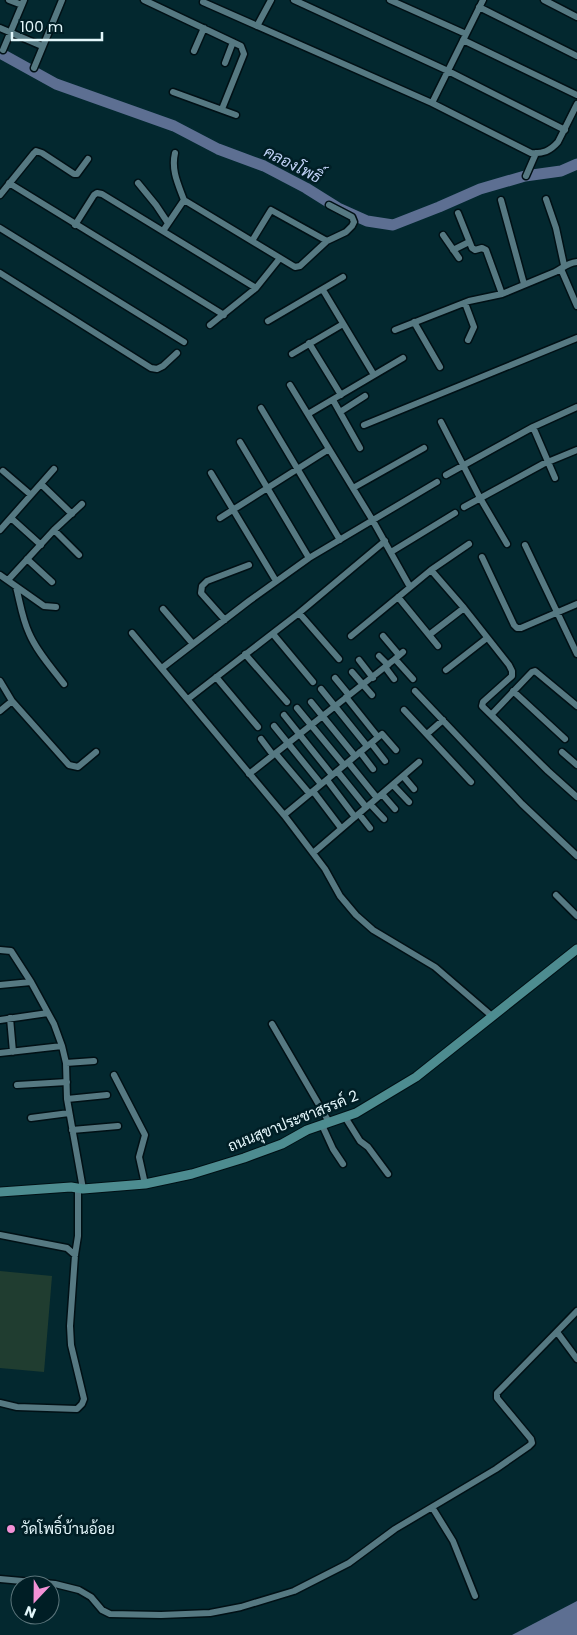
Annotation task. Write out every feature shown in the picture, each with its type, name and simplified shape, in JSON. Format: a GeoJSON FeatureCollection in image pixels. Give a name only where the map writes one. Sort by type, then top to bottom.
{"type":"FeatureCollection","features":[{"type":"Feature","properties":{"kind":"street"},"geometry":{"type":"LineString","coordinates":[[3,50],[23,2],[9,0]]}},
{"type":"Feature","properties":{"kind":"street"},"geometry":{"type":"LineString","coordinates":[[34,68],[62,0]]}},
{"type":"Feature","properties":{"kind":"street"},"geometry":{"type":"LineString","coordinates":[[144,0],[241,46],[244,54],[222,109]]}},
{"type":"Feature","properties":{"kind":"street"},"geometry":{"type":"LineString","coordinates":[[257,26],[272,0]]}},
{"type":"Feature","properties":{"kind":"street"},"geometry":{"type":"LineString","coordinates":[[294,0],[448,71],[565,130]]}},
{"type":"Feature","properties":{"kind":"street"},"geometry":{"type":"LineString","coordinates":[[390,0],[577,95]]}},
{"type":"Feature","properties":{"kind":"street"},"geometry":{"type":"LineString","coordinates":[[432,104],[483,0]]}},
{"type":"Feature","properties":{"kind":"street"},"geometry":{"type":"LineString","coordinates":[[544,0],[577,17]]}},
{"type":"Feature","properties":{"kind":"street"},"geometry":{"type":"LineString","coordinates":[[203,2],[432,104],[531,153],[540,154],[554,147],[565,130],[577,104]]}},
{"type":"Feature","properties":{"kind":"street"},"geometry":{"type":"LineString","coordinates":[[479,7],[577,56]]}},
{"type":"Feature","properties":{"kind":"street"},"geometry":{"type":"LineString","coordinates":[[0,28],[42,46]]}},
{"type":"Feature","properties":{"kind":"street"},"geometry":{"type":"LineString","coordinates":[[194,51],[204,28]]}},
{"type":"Feature","properties":{"kind":"street"},"geometry":{"type":"LineString","coordinates":[[225,63],[233,42]]}},
{"type":"Feature","properties":{"kind":"street"},"geometry":{"type":"LineString","coordinates":[[173,92],[236,114]]}},
{"type":"Feature","properties":{"kind":"street"},"geometry":{"type":"LineString","coordinates":[[0,195],[36,151],[74,174],[88,159]]}},
{"type":"Feature","properties":{"kind":"street"},"geometry":{"type":"LineString","coordinates":[[175,152],[174,170],[184,200],[295,267],[298,267],[327,241],[346,232],[352,226],[354,222],[352,218],[329,205]]}},
{"type":"Feature","properties":{"kind":"street"},"geometry":{"type":"LineString","coordinates":[[526,176],[536,153]]}},
{"type":"Feature","properties":{"kind":"street"},"geometry":{"type":"LineString","coordinates":[[9,183],[224,315]]}},
{"type":"Feature","properties":{"kind":"street"},"geometry":{"type":"LineString","coordinates":[[138,183],[168,223]]}},
{"type":"Feature","properties":{"kind":"street"},"geometry":{"type":"LineString","coordinates":[[75,225],[94,196],[97,193],[102,194],[256,288]]}},
{"type":"Feature","properties":{"kind":"street"},"geometry":{"type":"LineString","coordinates":[[546,198],[558,235],[563,267],[577,306]]}},
{"type":"Feature","properties":{"kind":"street"},"geometry":{"type":"LineString","coordinates":[[162,231],[184,200]]}},
{"type":"Feature","properties":{"kind":"street"},"geometry":{"type":"LineString","coordinates":[[501,200],[524,284]]}},
{"type":"Feature","properties":{"kind":"street"},"geometry":{"type":"LineString","coordinates":[[252,241],[271,210],[327,241]]}},
{"type":"Feature","properties":{"kind":"street"},"geometry":{"type":"LineString","coordinates":[[458,213],[473,250],[482,248],[486,250],[502,294]]}},
{"type":"Feature","properties":{"kind":"street"},"geometry":{"type":"LineString","coordinates":[[0,228],[184,342]]}},
{"type":"Feature","properties":{"kind":"street"},"geometry":{"type":"LineString","coordinates":[[443,235],[458,258]]}},
{"type":"Feature","properties":{"kind":"street"},"geometry":{"type":"LineString","coordinates":[[453,250],[469,242]]}},
{"type":"Feature","properties":{"kind":"street"},"geometry":{"type":"LineString","coordinates":[[210,325],[256,288],[280,258]]}},
{"type":"Feature","properties":{"kind":"street"},"geometry":{"type":"LineString","coordinates":[[395,330],[465,303],[502,294],[577,262]]}},
{"type":"Feature","properties":{"kind":"street"},"geometry":{"type":"LineString","coordinates":[[0,273],[151,368],[157,369],[163,366],[177,353]]}},
{"type":"Feature","properties":{"kind":"street"},"geometry":{"type":"LineString","coordinates":[[268,321],[342,278]]}},
{"type":"Feature","properties":{"kind":"street"},"geometry":{"type":"LineString","coordinates":[[322,290],[374,375]]}},
{"type":"Feature","properties":{"kind":"street"},"geometry":{"type":"LineString","coordinates":[[465,303],[474,327],[468,340]]}},
{"type":"Feature","properties":{"kind":"street"},"geometry":{"type":"LineString","coordinates":[[414,322],[440,367]]}},
{"type":"Feature","properties":{"kind":"street"},"geometry":{"type":"LineString","coordinates":[[292,354],[343,324]]}},
{"type":"Feature","properties":{"kind":"street"},"geometry":{"type":"LineString","coordinates":[[364,425],[577,338]]}},
{"type":"Feature","properties":{"kind":"street"},"geometry":{"type":"LineString","coordinates":[[308,344],[340,395]]}},
{"type":"Feature","properties":{"kind":"street"},"geometry":{"type":"LineString","coordinates":[[308,414],[404,358]]}},
{"type":"Feature","properties":{"kind":"street"},"geometry":{"type":"LineString","coordinates":[[290,385],[373,521],[410,587]]}},
{"type":"Feature","properties":{"kind":"street"},"geometry":{"type":"LineString","coordinates":[[340,412],[365,396]]}},
{"type":"Feature","properties":{"kind":"street"},"geometry":{"type":"LineString","coordinates":[[332,400],[360,448]]}},
{"type":"Feature","properties":{"kind":"street"},"geometry":{"type":"LineString","coordinates":[[446,475],[533,427],[577,407]]}},
{"type":"Feature","properties":{"kind":"street"},"geometry":{"type":"LineString","coordinates":[[261,408],[340,540]]}},
{"type":"Feature","properties":{"kind":"street"},"geometry":{"type":"LineString","coordinates":[[441,422],[480,498],[507,544]]}},
{"type":"Feature","properties":{"kind":"street"},"geometry":{"type":"LineString","coordinates":[[533,427],[556,478]]}},
{"type":"Feature","properties":{"kind":"street"},"geometry":{"type":"LineString","coordinates":[[240,442],[309,558]]}},
{"type":"Feature","properties":{"kind":"street"},"geometry":{"type":"LineString","coordinates":[[353,488],[424,448]]}},
{"type":"Feature","properties":{"kind":"street"},"geometry":{"type":"LineString","coordinates":[[220,518],[329,449]]}},
{"type":"Feature","properties":{"kind":"street"},"geometry":{"type":"LineString","coordinates":[[464,507],[548,462],[577,450]]}},
{"type":"Feature","properties":{"kind":"street"},"geometry":{"type":"LineString","coordinates":[[0,530],[54,469]]}},
{"type":"Feature","properties":{"kind":"street"},"geometry":{"type":"LineString","coordinates":[[3,471],[32,495]]}},
{"type":"Feature","properties":{"kind":"street"},"geometry":{"type":"LineString","coordinates":[[211,473],[276,581]]}},
{"type":"Feature","properties":{"kind":"street"},"geometry":{"type":"LineString","coordinates":[[162,668],[309,558],[437,482]]}},
{"type":"Feature","properties":{"kind":"street"},"geometry":{"type":"LineString","coordinates":[[41,484],[72,514]]}},
{"type":"Feature","properties":{"kind":"street"},"geometry":{"type":"LineString","coordinates":[[8,580],[54,530],[82,504]]}},
{"type":"Feature","properties":{"kind":"street"},"geometry":{"type":"LineString","coordinates":[[391,552],[455,513]]}},
{"type":"Feature","properties":{"kind":"street"},"geometry":{"type":"LineString","coordinates":[[11,518],[41,545]]}},
{"type":"Feature","properties":{"kind":"street"},"geometry":{"type":"LineString","coordinates":[[54,530],[80,555]]}},
{"type":"Feature","properties":{"kind":"street"},"geometry":{"type":"LineString","coordinates":[[188,700],[273,634],[385,542]]}},
{"type":"Feature","properties":{"kind":"street"},"geometry":{"type":"LineString","coordinates":[[350,636],[431,570],[469,544]]}},
{"type":"Feature","properties":{"kind":"street"},"geometry":{"type":"LineString","coordinates":[[526,545],[577,654]]}},
{"type":"Feature","properties":{"kind":"street"},"geometry":{"type":"LineString","coordinates":[[482,557],[514,626],[517,628],[577,604]]}},
{"type":"Feature","properties":{"kind":"street"},"geometry":{"type":"LineString","coordinates":[[27,559],[52,582]]}},
{"type":"Feature","properties":{"kind":"street"},"geometry":{"type":"LineString","coordinates":[[225,620],[201,593],[202,586],[207,581],[249,565]]}},
{"type":"Feature","properties":{"kind":"street"},"geometry":{"type":"LineString","coordinates":[[431,570],[464,608],[512,671],[512,676],[483,702],[482,706],[577,797]]}},
{"type":"Feature","properties":{"kind":"street"},"geometry":{"type":"LineString","coordinates":[[0,575],[44,606],[49,608],[56,607]]}},
{"type":"Feature","properties":{"kind":"street"},"geometry":{"type":"LineString","coordinates":[[16,587],[29,634],[46,662],[64,684]]}},
{"type":"Feature","properties":{"kind":"street"},"geometry":{"type":"LineString","coordinates":[[398,597],[438,646]]}},
{"type":"Feature","properties":{"kind":"street"},"geometry":{"type":"LineString","coordinates":[[429,635],[464,608]]}},
{"type":"Feature","properties":{"kind":"street"},"geometry":{"type":"LineString","coordinates":[[164,609],[193,644]]}},
{"type":"Feature","properties":{"kind":"street"},"geometry":{"type":"LineString","coordinates":[[299,613],[339,660]]}},
{"type":"Feature","properties":{"kind":"street"},"geometry":{"type":"LineString","coordinates":[[132,633],[284,815],[313,853],[340,896],[356,915],[373,930],[435,967],[493,1017]]}},
{"type":"Feature","properties":{"kind":"street"},"geometry":{"type":"LineString","coordinates":[[273,634],[313,682]]}},
{"type":"Feature","properties":{"kind":"street"},"geometry":{"type":"LineString","coordinates":[[383,636],[399,656],[413,679]]}},
{"type":"Feature","properties":{"kind":"street"},"geometry":{"type":"LineString","coordinates":[[446,670],[487,638]]}},
{"type":"Feature","properties":{"kind":"street"},"geometry":{"type":"LineString","coordinates":[[245,654],[286,702]]}},
{"type":"Feature","properties":{"kind":"street"},"geometry":{"type":"LineString","coordinates":[[379,656],[394,679]]}},
{"type":"Feature","properties":{"kind":"street"},"geometry":{"type":"LineString","coordinates":[[249,774],[399,656]]}},
{"type":"Feature","properties":{"kind":"street"},"geometry":{"type":"LineString","coordinates":[[358,660],[372,678]]}},
{"type":"Feature","properties":{"kind":"street"},"geometry":{"type":"LineString","coordinates":[[492,714],[535,671],[577,706]]}},
{"type":"Feature","properties":{"kind":"street"},"geometry":{"type":"LineString","coordinates":[[352,672],[372,695]]}},
{"type":"Feature","properties":{"kind":"street"},"geometry":{"type":"LineString","coordinates":[[216,677],[258,727]]}},
{"type":"Feature","properties":{"kind":"street"},"geometry":{"type":"LineString","coordinates":[[335,678],[378,737]]}},
{"type":"Feature","properties":{"kind":"street"},"geometry":{"type":"LineString","coordinates":[[0,681],[12,701],[69,765],[78,767],[96,752]]}},
{"type":"Feature","properties":{"kind":"street"},"geometry":{"type":"LineString","coordinates":[[321,689],[334,706],[385,761]]}},
{"type":"Feature","properties":{"kind":"street"},"geometry":{"type":"LineString","coordinates":[[415,691],[522,804],[577,856]]}},
{"type":"Feature","properties":{"kind":"street"},"geometry":{"type":"LineString","coordinates":[[513,691],[565,739]]}},
{"type":"Feature","properties":{"kind":"street"},"geometry":{"type":"LineString","coordinates":[[0,710],[12,701]]}},
{"type":"Feature","properties":{"kind":"street"},"geometry":{"type":"LineString","coordinates":[[311,702],[357,754],[373,769]]}},
{"type":"Feature","properties":{"kind":"street"},"geometry":{"type":"LineString","coordinates":[[297,708],[346,763],[395,809]]}},
{"type":"Feature","properties":{"kind":"street"},"geometry":{"type":"LineString","coordinates":[[404,710],[471,782]]}},
{"type":"Feature","properties":{"kind":"street"},"geometry":{"type":"LineString","coordinates":[[284,715],[335,773],[384,819]]}},
{"type":"Feature","properties":{"kind":"street"},"geometry":{"type":"LineString","coordinates":[[427,734],[443,720]]}},
{"type":"Feature","properties":{"kind":"street"},"geometry":{"type":"LineString","coordinates":[[274,726],[324,782],[370,828]]}},
{"type":"Feature","properties":{"kind":"street"},"geometry":{"type":"LineString","coordinates":[[284,815],[382,734],[396,750]]}},
{"type":"Feature","properties":{"kind":"street"},"geometry":{"type":"LineString","coordinates":[[261,739],[311,792],[341,828]]}},
{"type":"Feature","properties":{"kind":"street"},"geometry":{"type":"LineString","coordinates":[[562,752],[577,765]]}},
{"type":"Feature","properties":{"kind":"street"},"geometry":{"type":"LineString","coordinates":[[313,853],[419,762]]}},
{"type":"Feature","properties":{"kind":"street"},"geometry":{"type":"LineString","coordinates":[[403,776],[414,789]]}},
{"type":"Feature","properties":{"kind":"street"},"geometry":{"type":"LineString","coordinates":[[393,784],[409,802]]}},
{"type":"Feature","properties":{"kind":"street"},"geometry":{"type":"LineString","coordinates":[[556,895],[577,916]]}},
{"type":"Feature","properties":{"kind":"street","name":"ถนนสุขาประชาสรรค์ 2"},"geometry":{"type":"LineString","coordinates":[[0,1192],[145,1184],[192,1174],[282,1144],[307,1130],[356,1113],[416,1077],[577,949]]}},
{"type":"Feature","properties":{"kind":"street"},"geometry":{"type":"LineString","coordinates":[[0,950],[11,951],[31,982],[58,1033],[66,1063],[67,1099],[80,1188],[70,1326],[71,1345],[84,1399],[77,1408],[42,1409],[17,1407],[0,1403]]}},
{"type":"Feature","properties":{"kind":"street"},"geometry":{"type":"LineString","coordinates":[[0,985],[31,982]]}},
{"type":"Feature","properties":{"kind":"street"},"geometry":{"type":"LineString","coordinates":[[0,1020],[48,1013]]}},
{"type":"Feature","properties":{"kind":"street"},"geometry":{"type":"LineString","coordinates":[[10,1018],[13,1052]]}},
{"type":"Feature","properties":{"kind":"street"},"geometry":{"type":"LineString","coordinates":[[272,1024],[326,1123],[333,1149],[343,1164]]}},
{"type":"Feature","properties":{"kind":"street"},"geometry":{"type":"LineString","coordinates":[[0,1053],[62,1046]]}},
{"type":"Feature","properties":{"kind":"street"},"geometry":{"type":"LineString","coordinates":[[66,1063],[94,1061]]}},
{"type":"Feature","properties":{"kind":"street"},"geometry":{"type":"LineString","coordinates":[[114,1075],[145,1135],[138,1157],[145,1184]]}},
{"type":"Feature","properties":{"kind":"street"},"geometry":{"type":"LineString","coordinates":[[17,1084],[67,1082]]}},
{"type":"Feature","properties":{"kind":"street"},"geometry":{"type":"LineString","coordinates":[[67,1099],[108,1095]]}},
{"type":"Feature","properties":{"kind":"street"},"geometry":{"type":"LineString","coordinates":[[31,1118],[69,1113]]}},
{"type":"Feature","properties":{"kind":"street"},"geometry":{"type":"LineString","coordinates":[[345,1117],[360,1141],[368,1147],[388,1174]]}},
{"type":"Feature","properties":{"kind":"street"},"geometry":{"type":"LineString","coordinates":[[72,1130],[118,1126]]}},
{"type":"Feature","properties":{"kind":"street"},"geometry":{"type":"LineString","coordinates":[[0,1235],[67,1248],[75,1255]]}},
{"type":"Feature","properties":{"kind":"street"},"geometry":{"type":"LineString","coordinates":[[0,1579],[55,1584],[79,1590],[91,1597],[102,1610],[110,1614],[161,1615],[210,1613],[225,1611],[294,1591],[349,1563],[395,1529],[496,1469],[532,1443],[531,1439],[498,1398],[497,1393],[577,1310]]}},
{"type":"Feature","properties":{"kind":"street"},"geometry":{"type":"LineString","coordinates":[[557,1332],[577,1359]]}},
{"type":"Feature","properties":{"kind":"street"},"geometry":{"type":"LineString","coordinates":[[432,1508],[453,1541],[475,1596]]}},
{"type":"Feature","properties":{"kind":"green space"},"geometry":{"type":"Polygon","coordinates":[[[0,1271],[52,1276],[44,1372],[0,1368],[0,1271]]]}},
{"type":"Feature","properties":{"kind":"water"},"geometry":{"type":"Polygon","coordinates":[[[577,1601],[577,1635],[512,1635],[577,1601]]]}},
{"type":"Feature","properties":{"kind":"waterway","name":"คลองโพธิ์"},"geometry":{"type":"LineString","coordinates":[[0,53],[56,84],[174,126],[218,149],[264,166],[306,188],[338,208],[367,221],[393,225],[480,189],[525,176],[561,171],[577,164]]}},
{"type":"Feature","properties":{"kind":"place","name":"วัดโพธิ์บ้านอ้อย"},"geometry":{"type":"Point","coordinates":[11,1529]}}]}
